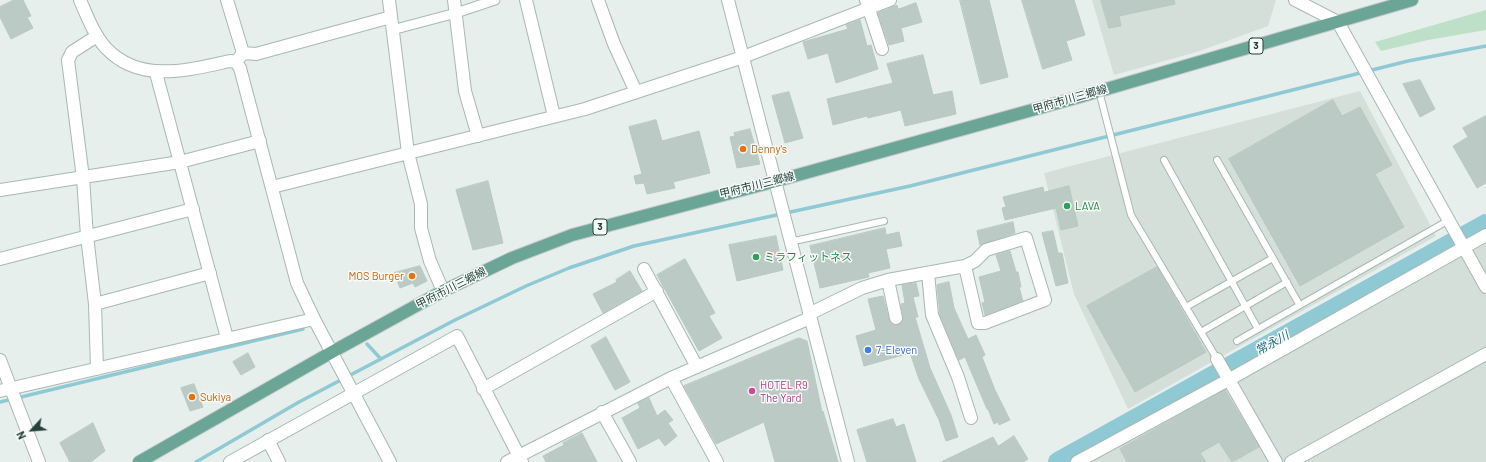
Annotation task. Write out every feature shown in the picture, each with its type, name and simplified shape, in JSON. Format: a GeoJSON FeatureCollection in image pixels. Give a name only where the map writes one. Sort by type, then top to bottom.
{"type":"FeatureCollection","features":[{"type":"Feature","properties":{"kind":"main road","name":"甲府市川三郷線"},"geometry":{"type":"LineString","coordinates":[[140,462],[332,352],[443,291],[512,258],[572,235],[776,181],[1099,91],[1412,0]]}},
{"type":"Feature","properties":{"kind":"street"},"geometry":{"type":"LineString","coordinates":[[80,0],[97,36],[106,48],[123,62],[156,73],[178,72],[230,61],[391,17]]}},
{"type":"Feature","properties":{"kind":"street"},"geometry":{"type":"LineString","coordinates":[[227,0],[240,68],[297,283],[314,319],[390,462]]}},
{"type":"Feature","properties":{"kind":"street"},"geometry":{"type":"LineString","coordinates":[[389,0],[408,154],[421,204],[421,228],[430,261],[443,291]]}},
{"type":"Feature","properties":{"kind":"street"},"geometry":{"type":"LineString","coordinates":[[454,0],[466,91],[478,136]]}},
{"type":"Feature","properties":{"kind":"street"},"geometry":{"type":"LineString","coordinates":[[392,30],[456,13],[495,0]]}},
{"type":"Feature","properties":{"kind":"street"},"geometry":{"type":"LineString","coordinates":[[526,0],[554,116]]}},
{"type":"Feature","properties":{"kind":"street"},"geometry":{"type":"LineString","coordinates":[[598,0],[614,44],[636,92]]}},
{"type":"Feature","properties":{"kind":"street"},"geometry":{"type":"LineString","coordinates":[[728,0],[848,462]]}},
{"type":"Feature","properties":{"kind":"street"},"geometry":{"type":"LineString","coordinates":[[272,187],[585,109],[743,57],[867,4],[890,0]]}},
{"type":"Feature","properties":{"kind":"street"},"geometry":{"type":"LineString","coordinates":[[1295,0],[1338,22],[1486,287]]}},
{"type":"Feature","properties":{"kind":"street"},"geometry":{"type":"LineString","coordinates":[[867,4],[882,49]]}},
{"type":"Feature","properties":{"kind":"street"},"geometry":{"type":"LineString","coordinates":[[97,36],[72,52],[68,60],[83,178],[86,236],[95,304],[98,369]]}},
{"type":"Feature","properties":{"kind":"street"},"geometry":{"type":"LineString","coordinates":[[156,73],[227,338]]}},
{"type":"Feature","properties":{"kind":"street"},"geometry":{"type":"LineString","coordinates":[[0,190],[180,162],[260,141]]}},
{"type":"Feature","properties":{"kind":"street"},"geometry":{"type":"LineString","coordinates":[[0,259],[193,209]]}},
{"type":"Feature","properties":{"kind":"street"},"geometry":{"type":"LineString","coordinates":[[1077,462],[1230,379],[1486,235]]}},
{"type":"Feature","properties":{"kind":"street"},"geometry":{"type":"LineString","coordinates":[[506,462],[521,459],[602,412],[671,378],[810,316],[862,288],[888,280],[965,266],[975,262],[986,250],[1026,238],[1045,300],[985,323],[978,323],[965,266]]}},
{"type":"Feature","properties":{"kind":"street"},"geometry":{"type":"LineString","coordinates":[[644,269],[697,367]]}},
{"type":"Feature","properties":{"kind":"street"},"geometry":{"type":"LineString","coordinates":[[95,304],[210,273]]}},
{"type":"Feature","properties":{"kind":"street"},"geometry":{"type":"LineString","coordinates":[[928,273],[932,315],[958,377],[971,418]]}},
{"type":"Feature","properties":{"kind":"street"},"geometry":{"type":"LineString","coordinates":[[888,280],[896,318]]}},
{"type":"Feature","properties":{"kind":"street"},"geometry":{"type":"LineString","coordinates":[[483,389],[657,291]]}},
{"type":"Feature","properties":{"kind":"street"},"geometry":{"type":"LineString","coordinates":[[10,394],[98,369],[314,319]]}},
{"type":"Feature","properties":{"kind":"street"},"geometry":{"type":"LineString","coordinates":[[230,462],[353,391],[457,336],[483,389],[521,459]]}},
{"type":"Feature","properties":{"kind":"street"},"geometry":{"type":"LineString","coordinates":[[1291,462],[1486,354]]}},
{"type":"Feature","properties":{"kind":"street"},"geometry":{"type":"LineString","coordinates":[[1217,359],[1230,379],[1276,462]]}},
{"type":"Feature","properties":{"kind":"street"},"geometry":{"type":"LineString","coordinates":[[0,360],[10,394],[39,462]]}},
{"type":"Feature","properties":{"kind":"street"},"geometry":{"type":"LineString","coordinates":[[671,378],[717,462]]}},
{"type":"Feature","properties":{"kind":"street"},"geometry":{"type":"LineString","coordinates":[[602,412],[630,462]]}},
{"type":"Feature","properties":{"kind":"street"},"geometry":{"type":"LineString","coordinates":[[268,440],[279,462]]}},
{"type":"Feature","properties":{"kind":"lane"},"geometry":{"type":"LineString","coordinates":[[1099,91],[1115,147],[1131,215],[1217,359]]}},
{"type":"Feature","properties":{"kind":"lane"},"geometry":{"type":"LineString","coordinates":[[1164,160],[1258,329]]}},
{"type":"Feature","properties":{"kind":"lane"},"geometry":{"type":"LineString","coordinates":[[1217,160],[1299,304]]}},
{"type":"Feature","properties":{"kind":"lane"},"geometry":{"type":"LineString","coordinates":[[1237,341],[1299,304],[1449,220]]}},
{"type":"Feature","properties":{"kind":"lane"},"geometry":{"type":"LineString","coordinates":[[790,242],[884,221]]}},
{"type":"Feature","properties":{"kind":"lane"},"geometry":{"type":"LineString","coordinates":[[1186,307],[1272,258]]}},
{"type":"Feature","properties":{"kind":"lane"},"geometry":{"type":"LineString","coordinates":[[1201,332],[1287,282]]}},
{"type":"Feature","properties":{"kind":"shaded area"},"geometry":{"type":"Polygon","coordinates":[[[1092,0],[1276,0],[1268,26],[1197,52],[1114,75],[1092,0]]]}},
{"type":"Feature","properties":{"kind":"shaded area"},"geometry":{"type":"Polygon","coordinates":[[[1360,91],[1436,236],[1128,409],[1074,294],[1044,173],[1360,91]]]}},
{"type":"Feature","properties":{"kind":"shaded area"},"geometry":{"type":"Polygon","coordinates":[[[1486,238],[1486,462],[1080,462],[1486,238]]]}},
{"type":"Feature","properties":{"kind":"green space"},"geometry":{"type":"Polygon","coordinates":[[[1486,10],[1486,30],[1428,40],[1381,51],[1375,42],[1486,10]]]}},
{"type":"Feature","properties":{"kind":"building"},"geometry":{"type":"Polygon","coordinates":[[[14,0],[23,0],[31,16],[27,17],[33,28],[11,39],[0,17],[0,7],[14,0]]]}},
{"type":"Feature","properties":{"kind":"building"},"geometry":{"type":"Polygon","coordinates":[[[960,0],[989,0],[1008,77],[981,84],[960,0]]]}},
{"type":"Feature","properties":{"kind":"building"},"geometry":{"type":"Polygon","coordinates":[[[1022,0],[1074,0],[1085,35],[1066,41],[1072,60],[1043,69],[1022,0]]]}},
{"type":"Feature","properties":{"kind":"building"},"geometry":{"type":"Polygon","coordinates":[[[1101,0],[1174,0],[1175,4],[1119,16],[1121,26],[1109,28],[1101,0]]]}},
{"type":"Feature","properties":{"kind":"building"},"geometry":{"type":"Polygon","coordinates":[[[916,3],[922,22],[901,28],[904,41],[889,45],[878,13],[897,5],[898,9],[916,3]]]}},
{"type":"Feature","properties":{"kind":"building"},"geometry":{"type":"Polygon","coordinates":[[[860,20],[867,46],[871,45],[878,69],[836,83],[828,53],[808,59],[803,42],[848,29],[846,25],[860,20]]]}},
{"type":"Feature","properties":{"kind":"building"},"geometry":{"type":"Polygon","coordinates":[[[923,55],[933,95],[952,91],[956,114],[905,126],[901,110],[868,118],[867,116],[833,125],[827,99],[893,83],[887,64],[923,55]]]}},
{"type":"Feature","properties":{"kind":"building"},"geometry":{"type":"Polygon","coordinates":[[[1420,80],[1435,109],[1420,117],[1403,84],[1420,80]]]}},
{"type":"Feature","properties":{"kind":"building"},"geometry":{"type":"Polygon","coordinates":[[[789,92],[803,138],[785,143],[772,96],[789,92]]]}},
{"type":"Feature","properties":{"kind":"building"},"geometry":{"type":"Polygon","coordinates":[[[1333,100],[1342,116],[1360,107],[1392,165],[1375,174],[1404,227],[1300,286],[1229,159],[1333,100]]]}},
{"type":"Feature","properties":{"kind":"building"},"geometry":{"type":"Polygon","coordinates":[[[1486,116],[1486,183],[1477,188],[1453,146],[1468,137],[1463,128],[1486,116]]]}},
{"type":"Feature","properties":{"kind":"building"},"geometry":{"type":"Polygon","coordinates":[[[656,120],[662,141],[699,131],[710,173],[673,182],[675,188],[647,194],[644,183],[636,184],[634,176],[642,174],[629,127],[656,120]]]}},
{"type":"Feature","properties":{"kind":"building"},"geometry":{"type":"Polygon","coordinates":[[[750,129],[760,164],[737,168],[730,137],[735,136],[734,133],[750,129]]]}},
{"type":"Feature","properties":{"kind":"building"},"geometry":{"type":"Polygon","coordinates":[[[488,181],[503,243],[473,250],[456,190],[488,181]]]}},
{"type":"Feature","properties":{"kind":"building"},"geometry":{"type":"Polygon","coordinates":[[[1069,186],[1078,226],[1061,230],[1056,208],[1005,220],[1002,208],[1006,207],[1003,197],[1043,187],[1044,192],[1069,186]]]}},
{"type":"Feature","properties":{"kind":"building"},"geometry":{"type":"Polygon","coordinates":[[[1013,222],[1015,233],[980,245],[977,231],[1013,222]]]}},
{"type":"Feature","properties":{"kind":"building"},"geometry":{"type":"Polygon","coordinates":[[[885,228],[886,235],[899,232],[902,246],[886,249],[890,268],[868,273],[869,277],[820,288],[810,246],[885,228]]]}},
{"type":"Feature","properties":{"kind":"building"},"geometry":{"type":"Polygon","coordinates":[[[1053,231],[1058,253],[1062,253],[1068,283],[1056,286],[1042,233],[1053,231]]]}},
{"type":"Feature","properties":{"kind":"building","name":"ミラフィットネス"},"geometry":{"type":"Polygon","coordinates":[[[776,236],[783,270],[737,281],[729,245],[776,236]]]}},
{"type":"Feature","properties":{"kind":"building"},"geometry":{"type":"Polygon","coordinates":[[[1010,251],[1016,272],[1018,272],[1021,287],[1019,287],[1023,301],[985,315],[982,303],[985,302],[979,277],[1001,271],[996,255],[1010,251]]]}},
{"type":"Feature","properties":{"kind":"building"},"geometry":{"type":"Polygon","coordinates":[[[685,259],[715,313],[709,316],[722,338],[699,351],[657,275],[685,259]]]}},
{"type":"Feature","properties":{"kind":"building"},"geometry":{"type":"Polygon","coordinates":[[[420,266],[427,281],[415,287],[413,283],[400,288],[394,273],[420,266]]]}},
{"type":"Feature","properties":{"kind":"building"},"geometry":{"type":"Polygon","coordinates":[[[1157,267],[1206,352],[1135,392],[1087,306],[1157,267]]]}},
{"type":"Feature","properties":{"kind":"building"},"geometry":{"type":"Polygon","coordinates":[[[630,271],[642,291],[603,313],[593,294],[617,282],[616,280],[630,271]]]}},
{"type":"Feature","properties":{"kind":"building"},"geometry":{"type":"Polygon","coordinates":[[[949,282],[954,308],[968,339],[976,335],[985,355],[982,357],[995,390],[1010,420],[999,425],[998,422],[994,424],[965,357],[959,360],[940,315],[937,285],[949,282]]]}},
{"type":"Feature","properties":{"kind":"building"},"geometry":{"type":"Polygon","coordinates":[[[916,283],[919,296],[913,297],[918,317],[915,317],[930,368],[951,415],[958,437],[946,441],[939,420],[919,379],[910,353],[864,366],[856,336],[876,330],[868,299],[883,296],[890,323],[894,325],[901,323],[903,317],[901,304],[905,303],[902,285],[916,283]]]}},
{"type":"Feature","properties":{"kind":"building"},"geometry":{"type":"Polygon","coordinates":[[[606,337],[630,382],[615,390],[591,346],[606,337]]]}},
{"type":"Feature","properties":{"kind":"building","name":"HOTEL R9 The Yard"},"geometry":{"type":"Polygon","coordinates":[[[799,338],[807,341],[822,412],[823,411],[838,462],[775,462],[764,422],[716,444],[684,386],[799,338]]]}},
{"type":"Feature","properties":{"kind":"building"},"geometry":{"type":"Polygon","coordinates":[[[248,353],[255,367],[241,375],[233,362],[248,353]]]}},
{"type":"Feature","properties":{"kind":"building"},"geometry":{"type":"Polygon","coordinates":[[[194,384],[203,407],[190,411],[181,388],[194,384]]]}},
{"type":"Feature","properties":{"kind":"building"},"geometry":{"type":"Polygon","coordinates":[[[1225,390],[1259,447],[1232,462],[1219,442],[1200,453],[1206,462],[1127,462],[1120,449],[1225,390]]]}},
{"type":"Feature","properties":{"kind":"building"},"geometry":{"type":"Polygon","coordinates":[[[649,398],[657,416],[665,410],[673,420],[668,423],[677,436],[665,446],[659,438],[638,449],[622,418],[640,408],[638,403],[649,398]]]}},
{"type":"Feature","properties":{"kind":"building"},"geometry":{"type":"Polygon","coordinates":[[[893,419],[896,427],[904,424],[916,462],[867,462],[857,430],[893,419]]]}},
{"type":"Feature","properties":{"kind":"building"},"geometry":{"type":"Polygon","coordinates":[[[93,423],[105,451],[91,462],[70,462],[60,443],[93,423]]]}},
{"type":"Feature","properties":{"kind":"building"},"geometry":{"type":"Polygon","coordinates":[[[582,433],[597,462],[546,462],[543,456],[582,433]]]}},
{"type":"Feature","properties":{"kind":"building"},"geometry":{"type":"Polygon","coordinates":[[[1014,436],[1028,459],[1023,462],[941,462],[993,437],[998,446],[1014,436]]]}},
{"type":"Feature","properties":{"kind":"waterway"},"geometry":{"type":"LineString","coordinates":[[196,462],[299,402],[455,320],[526,286],[569,268],[634,246],[910,186],[1408,61],[1486,46]]}},
{"type":"Feature","properties":{"kind":"waterway","name":"常永川"},"geometry":{"type":"LineString","coordinates":[[1058,462],[1486,224]]}},
{"type":"Feature","properties":{"kind":"waterway"},"geometry":{"type":"LineString","coordinates":[[0,402],[303,329]]}},
{"type":"Feature","properties":{"kind":"waterway"},"geometry":{"type":"LineString","coordinates":[[367,344],[381,359]]}},
{"type":"Feature","properties":{"kind":"place","name":"Denny's"},"geometry":{"type":"Point","coordinates":[743,149]}},
{"type":"Feature","properties":{"kind":"place","name":"LAVA"},"geometry":{"type":"Point","coordinates":[1067,206]}},
{"type":"Feature","properties":{"kind":"place","name":"ミラフィットネス"},"geometry":{"type":"Point","coordinates":[756,257]}},
{"type":"Feature","properties":{"kind":"place","name":"MOS Burger"},"geometry":{"type":"Point","coordinates":[412,276]}},
{"type":"Feature","properties":{"kind":"place","name":"7-Eleven"},"geometry":{"type":"Point","coordinates":[868,350]}},
{"type":"Feature","properties":{"kind":"place","name":"HOTEL R9 The Yard"},"geometry":{"type":"Point","coordinates":[752,391]}},
{"type":"Feature","properties":{"kind":"place","name":"Sukiya"},"geometry":{"type":"Point","coordinates":[192,397]}}]}
